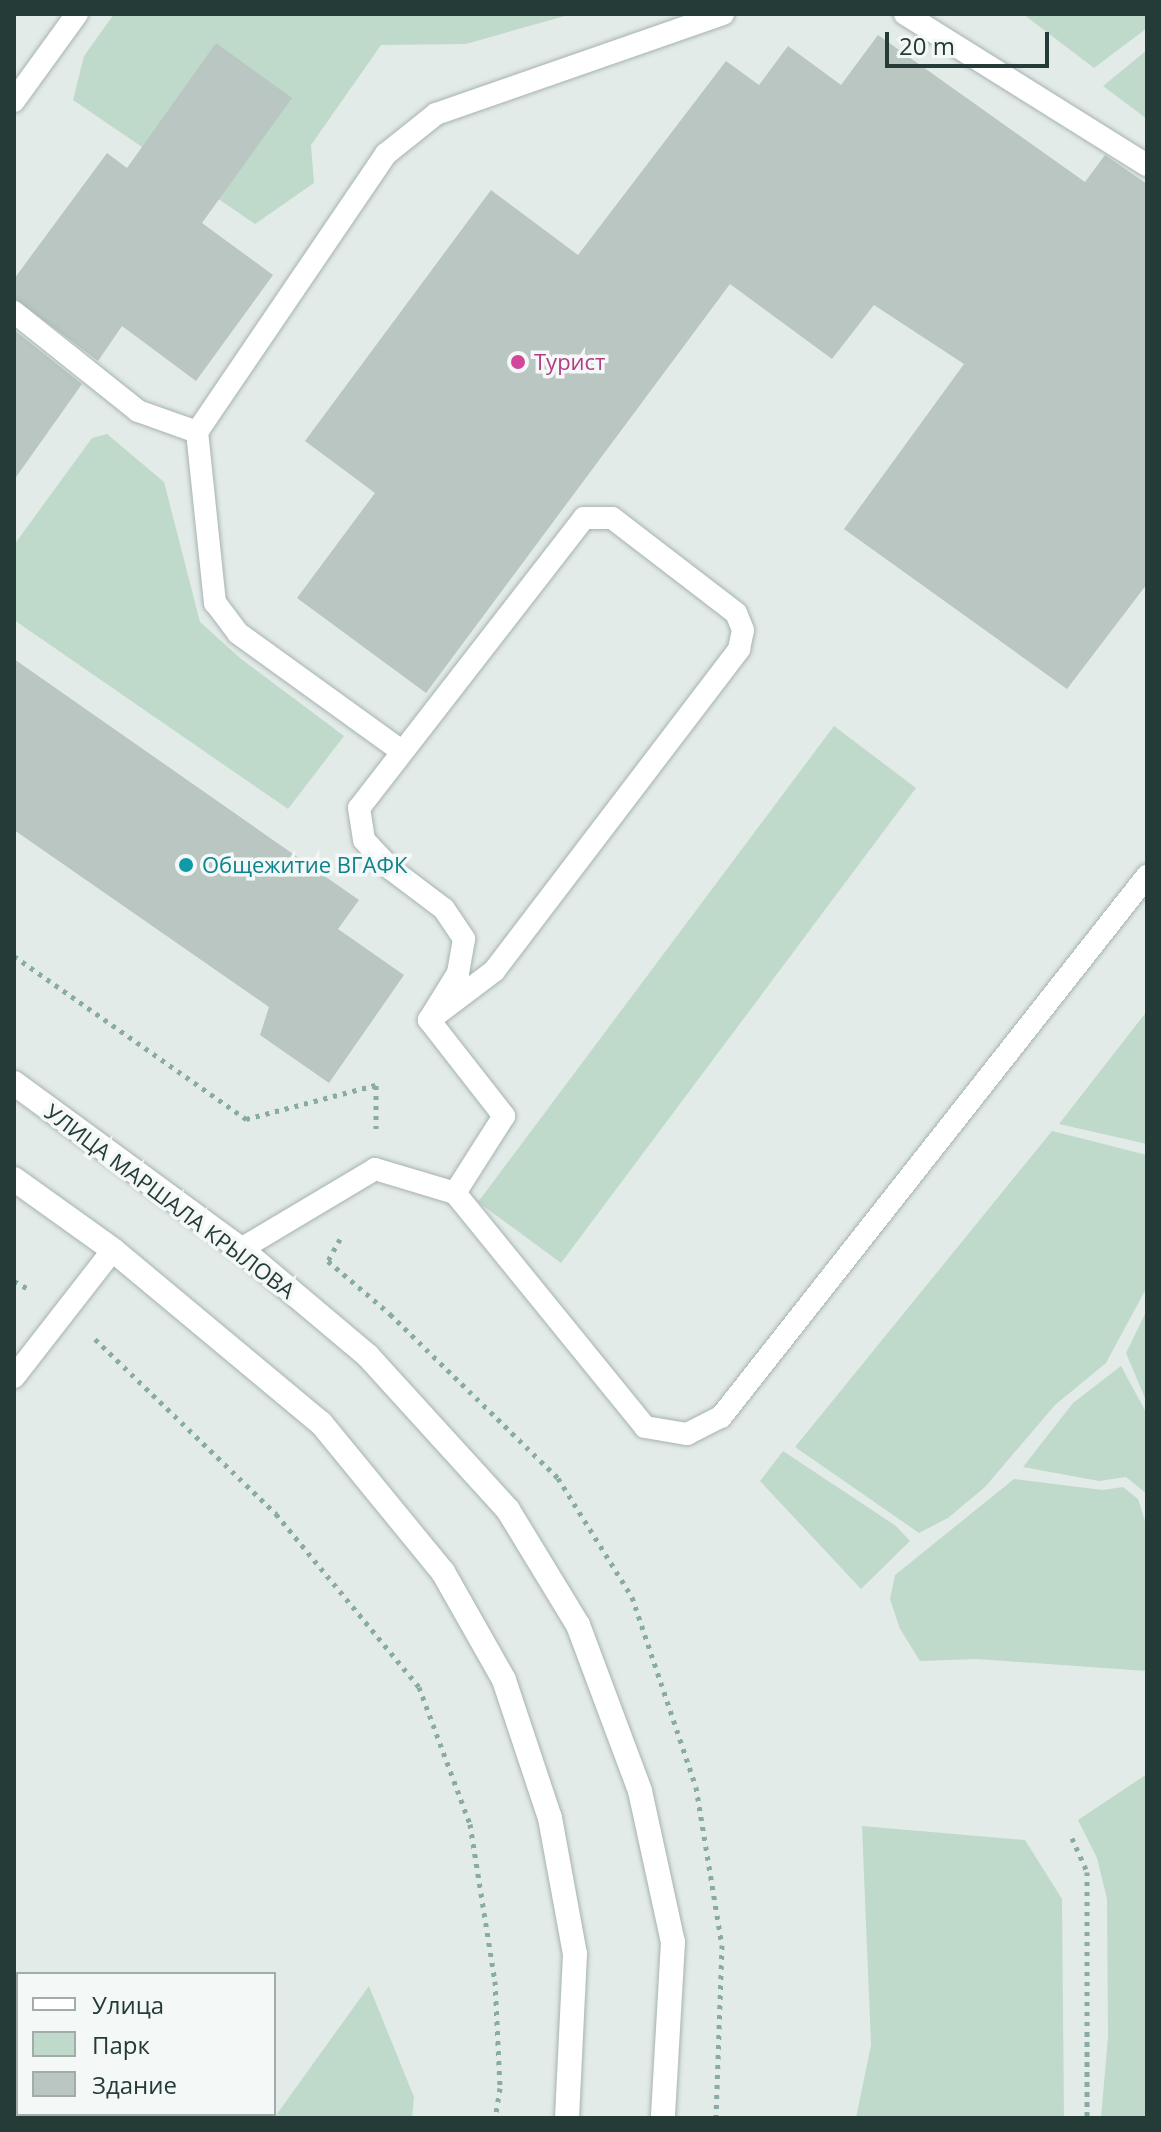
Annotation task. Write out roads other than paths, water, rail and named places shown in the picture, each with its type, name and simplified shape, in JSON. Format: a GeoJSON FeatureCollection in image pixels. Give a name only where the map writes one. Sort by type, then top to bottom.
{"type":"FeatureCollection","features":[{"type":"Feature","properties":{"kind":"main road","name":"УЛИЦА МАРШАЛА КРЫЛОВА"},"geometry":{"type":"LineString","coordinates":[[14,1083],[241,1249],[368,1356],[508,1510],[578,1625],[640,1791],[673,1942],[663,2118]]}},
{"type":"Feature","properties":{"kind":"main road"},"geometry":{"type":"LineString","coordinates":[[14,1179],[113,1250],[321,1423],[443,1572],[504,1680],[550,1818],[575,1954],[567,2118]]}},
{"type":"Feature","properties":{"kind":"lane"},"geometry":{"type":"LineString","coordinates":[[14,101],[77,14]]}},
{"type":"Feature","properties":{"kind":"lane"},"geometry":{"type":"LineString","coordinates":[[400,750],[238,633],[215,603],[197,432],[386,154],[436,114],[723,14]]}},
{"type":"Feature","properties":{"kind":"lane"},"geometry":{"type":"LineString","coordinates":[[905,14],[1147,165]]}},
{"type":"Feature","properties":{"kind":"lane"},"geometry":{"type":"LineString","coordinates":[[14,312],[138,411],[197,432]]}},
{"type":"Feature","properties":{"kind":"lane"},"geometry":{"type":"LineString","coordinates":[[584,518],[612,518],[736,613],[743,630],[739,649],[494,971],[429,1020],[458,973],[464,939],[444,909],[391,869],[364,840],[359,808],[400,750],[584,518]]}},
{"type":"Feature","properties":{"kind":"lane"},"geometry":{"type":"LineString","coordinates":[[241,1249],[375,1169],[455,1193],[645,1427],[667,1434],[695,1430],[721,1417],[1147,876]]}},
{"type":"Feature","properties":{"kind":"lane"},"geometry":{"type":"LineString","coordinates":[[429,1020],[504,1116],[455,1193]]}},
{"type":"Feature","properties":{"kind":"lane"},"geometry":{"type":"LineString","coordinates":[[14,1377],[64,1308],[113,1250]]}},
{"type":"Feature","properties":{"kind":"place","name":"Турист"},"geometry":{"type":"Point","coordinates":[518,362]}},
{"type":"Feature","properties":{"kind":"place","name":"Общежитие ВГАФК"},"geometry":{"type":"Point","coordinates":[186,865]}}]}
